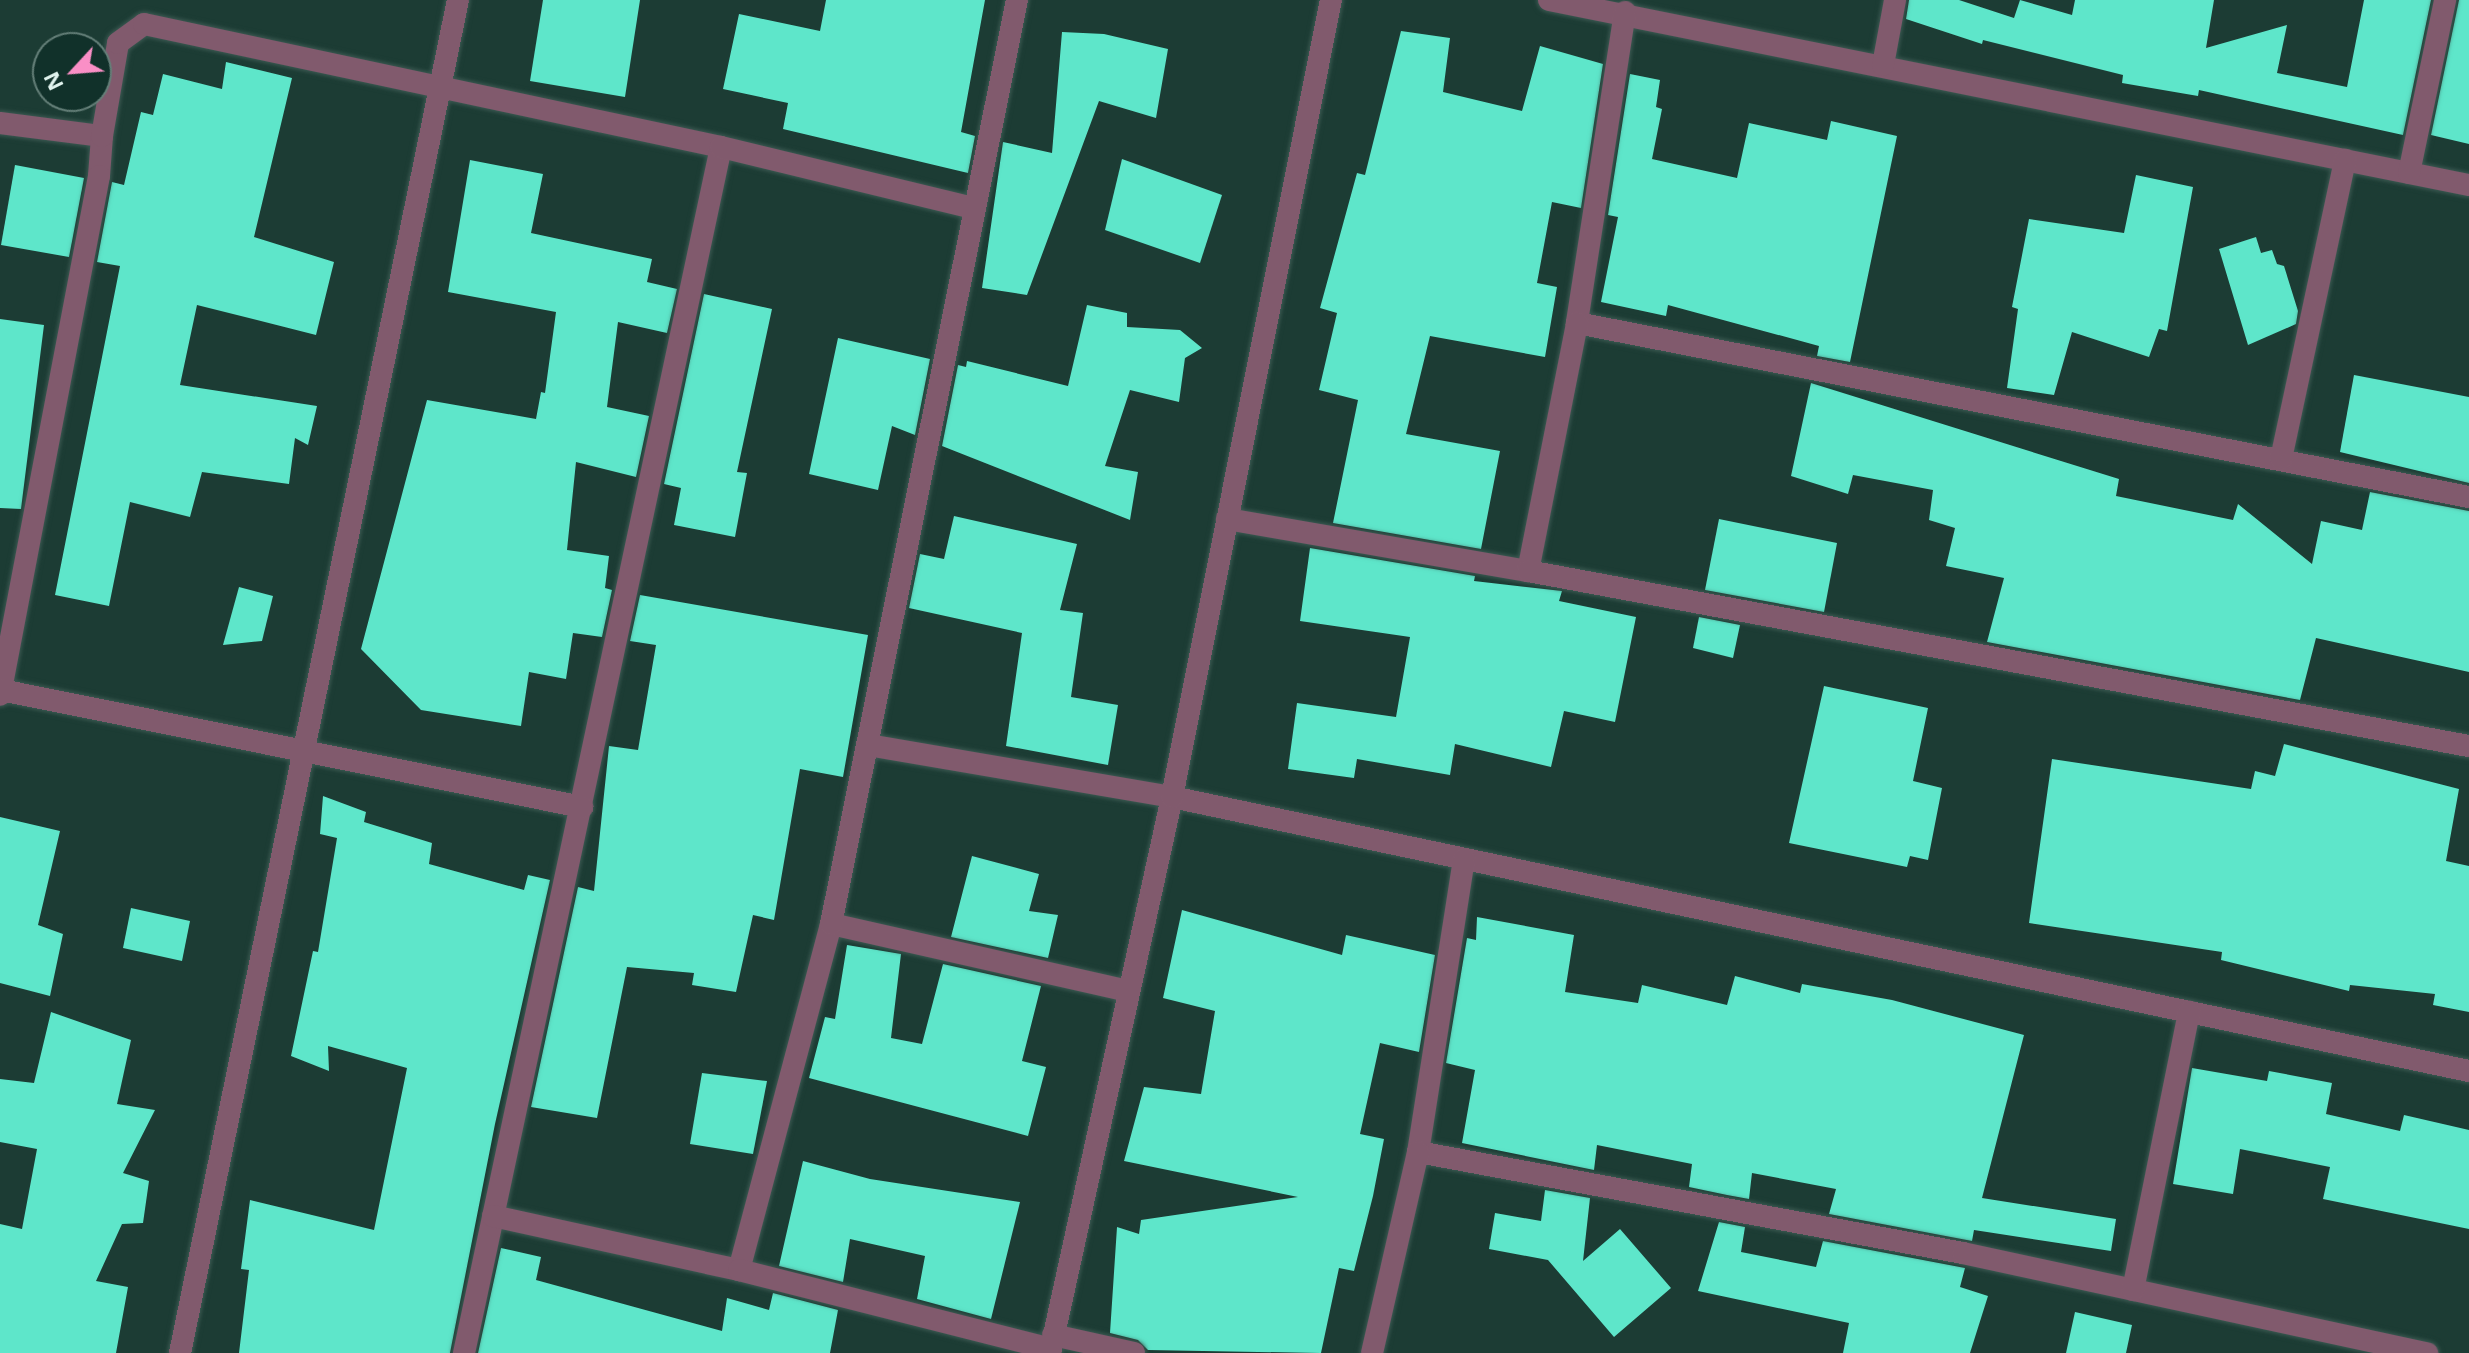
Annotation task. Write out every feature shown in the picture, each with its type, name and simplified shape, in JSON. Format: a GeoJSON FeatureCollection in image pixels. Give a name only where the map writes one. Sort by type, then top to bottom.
{"type":"FeatureCollection","features":[{"type":"Feature","properties":{"kind":"street"},"geometry":{"type":"LineString","coordinates":[[180,1353],[458,0]]}},
{"type":"Feature","properties":{"kind":"street"},"geometry":{"type":"LineString","coordinates":[[739,1270],[831,924],[1017,0]]}},
{"type":"Feature","properties":{"kind":"street"},"geometry":{"type":"LineString","coordinates":[[1051,1346],[1172,797],[1331,0]]}},
{"type":"Feature","properties":{"kind":"street"},"geometry":{"type":"LineString","coordinates":[[1549,0],[1625,12],[1652,8],[1883,65],[2469,185]]}},
{"type":"Feature","properties":{"kind":"street"},"geometry":{"type":"LineString","coordinates":[[1883,65],[1895,0]]}},
{"type":"Feature","properties":{"kind":"street"},"geometry":{"type":"LineString","coordinates":[[2409,173],[2445,0]]}},
{"type":"Feature","properties":{"kind":"street"},"geometry":{"type":"LineString","coordinates":[[1528,571],[1577,323],[1625,12]]}},
{"type":"Feature","properties":{"kind":"street"},"geometry":{"type":"LineString","coordinates":[[582,807],[0,692],[96,192],[118,43],[144,24],[721,147],[973,208]]}},
{"type":"Feature","properties":{"kind":"street"},"geometry":{"type":"LineString","coordinates":[[0,123],[102,136]]}},
{"type":"Feature","properties":{"kind":"street"},"geometry":{"type":"LineString","coordinates":[[464,1353],[721,147]]}},
{"type":"Feature","properties":{"kind":"street"},"geometry":{"type":"LineString","coordinates":[[2281,459],[2345,160]]}},
{"type":"Feature","properties":{"kind":"street"},"geometry":{"type":"LineString","coordinates":[[1577,323],[2469,497]]}},
{"type":"Feature","properties":{"kind":"street"},"geometry":{"type":"LineString","coordinates":[[1227,519],[1528,571],[2469,746]]}},
{"type":"Feature","properties":{"kind":"street"},"geometry":{"type":"LineString","coordinates":[[868,745],[1172,797],[2469,1071]]}},
{"type":"Feature","properties":{"kind":"street"},"geometry":{"type":"LineString","coordinates":[[1372,1353],[1418,1152],[1464,859]]}},
{"type":"Feature","properties":{"kind":"street"},"geometry":{"type":"LineString","coordinates":[[831,924],[1129,991]]}},
{"type":"Feature","properties":{"kind":"street"},"geometry":{"type":"LineString","coordinates":[[2133,1290],[2189,1012]]}},
{"type":"Feature","properties":{"kind":"street"},"geometry":{"type":"LineString","coordinates":[[1418,1152],[2133,1290],[2427,1353]]}},
{"type":"Feature","properties":{"kind":"street"},"geometry":{"type":"LineString","coordinates":[[493,1216],[739,1270],[1051,1346],[1134,1353]]}},
{"type":"Feature","properties":{"kind":"building"},"geometry":{"type":"Polygon","coordinates":[[[543,0],[640,0],[625,97],[530,81],[543,0]]]}},
{"type":"Feature","properties":{"kind":"building"},"geometry":{"type":"Polygon","coordinates":[[[826,0],[985,0],[961,132],[975,136],[968,173],[783,129],[788,103],[723,89],[739,14],[820,31],[826,0]]]}},
{"type":"Feature","properties":{"kind":"building"},"geometry":{"type":"Polygon","coordinates":[[[1909,0],[1959,0],[2014,18],[2020,0],[2072,15],[2075,0],[2214,0],[2206,48],[2287,25],[2277,73],[2347,87],[2364,0],[2431,0],[2403,135],[2199,90],[2198,96],[2122,83],[2123,75],[1983,40],[1982,44],[1906,19],[1909,0]]]}},
{"type":"Feature","properties":{"kind":"building"},"geometry":{"type":"Polygon","coordinates":[[[2459,0],[2469,0],[2469,144],[2431,135],[2459,0]]]}},
{"type":"Feature","properties":{"kind":"building"},"geometry":{"type":"Polygon","coordinates":[[[1401,31],[1450,38],[1443,92],[1522,111],[1540,46],[1603,64],[1581,208],[1552,202],[1537,283],[1557,287],[1545,357],[1430,336],[1406,434],[1500,451],[1481,549],[1333,523],[1358,400],[1319,390],[1337,313],[1320,308],[1357,173],[1365,175],[1401,31]]]}},
{"type":"Feature","properties":{"kind":"building"},"geometry":{"type":"Polygon","coordinates":[[[1062,32],[1104,34],[1168,49],[1156,118],[1099,101],[1027,295],[982,288],[1003,142],[1052,153],[1062,32]]]}},
{"type":"Feature","properties":{"kind":"building"},"geometry":{"type":"Polygon","coordinates":[[[226,62],[292,78],[254,237],[334,262],[316,335],[197,305],[180,385],[317,406],[308,445],[295,438],[289,484],[202,472],[190,517],[130,502],[109,606],[55,595],[120,266],[97,262],[112,182],[124,185],[141,112],[153,115],[163,74],[222,89],[226,62]]]}},
{"type":"Feature","properties":{"kind":"building"},"geometry":{"type":"Polygon","coordinates":[[[1630,74],[1660,80],[1656,107],[1662,109],[1652,159],[1737,178],[1749,123],[1827,140],[1831,121],[1897,136],[1850,362],[1817,356],[1819,346],[1668,305],[1666,316],[1601,302],[1618,217],[1608,215],[1630,74]]]}},
{"type":"Feature","properties":{"kind":"building"},"geometry":{"type":"Polygon","coordinates":[[[1122,159],[1222,195],[1200,263],[1105,230],[1122,159]]]}},
{"type":"Feature","properties":{"kind":"building"},"geometry":{"type":"Polygon","coordinates":[[[470,160],[543,174],[531,233],[652,259],[647,282],[677,289],[667,333],[618,322],[607,407],[649,416],[636,477],[576,462],[567,550],[609,556],[605,588],[612,590],[602,637],[573,633],[566,679],[529,672],[521,726],[421,710],[361,649],[427,400],[536,419],[541,392],[545,393],[556,312],[448,292],[470,160]]]}},
{"type":"Feature","properties":{"kind":"building"},"geometry":{"type":"Polygon","coordinates":[[[15,165],[84,178],[69,257],[1,245],[15,165]]]}},
{"type":"Feature","properties":{"kind":"building"},"geometry":{"type":"Polygon","coordinates":[[[2136,175],[2193,187],[2167,331],[2159,329],[2149,357],[2072,332],[2054,395],[2007,388],[2018,309],[2012,307],[2029,219],[2124,233],[2136,175]]]}},
{"type":"Feature","properties":{"kind":"building"},"geometry":{"type":"Polygon","coordinates":[[[2256,237],[2261,253],[2272,250],[2277,264],[2284,266],[2298,311],[2296,324],[2248,345],[2219,249],[2256,237]]]}},
{"type":"Feature","properties":{"kind":"building"},"geometry":{"type":"Polygon","coordinates":[[[704,294],[772,309],[737,472],[747,473],[735,537],[674,525],[681,488],[664,484],[704,294]]]}},
{"type":"Feature","properties":{"kind":"building"},"geometry":{"type":"Polygon","coordinates":[[[1087,305],[1127,313],[1127,327],[1180,330],[1202,348],[1185,358],[1179,402],[1130,390],[1105,466],[1138,472],[1130,520],[942,446],[958,365],[966,367],[967,361],[1068,386],[1087,305]]]}},
{"type":"Feature","properties":{"kind":"building"},"geometry":{"type":"Polygon","coordinates":[[[0,319],[44,325],[21,509],[0,508],[0,319]]]}},
{"type":"Feature","properties":{"kind":"building"},"geometry":{"type":"Polygon","coordinates":[[[838,338],[930,359],[915,435],[892,426],[878,490],[809,474],[838,338]]]}},
{"type":"Feature","properties":{"kind":"building"},"geometry":{"type":"Polygon","coordinates":[[[2354,375],[2469,397],[2469,483],[2340,452],[2354,375]]]}},
{"type":"Feature","properties":{"kind":"building"},"geometry":{"type":"Polygon","coordinates":[[[1811,383],[2119,479],[2116,496],[2233,520],[2238,504],[2312,564],[2321,521],[2362,530],[2370,492],[2469,511],[2469,672],[2316,638],[2300,700],[1987,642],[2004,578],[1946,566],[1955,528],[1929,520],[1933,490],[1853,475],[1848,494],[1791,476],[1811,383]]]}},
{"type":"Feature","properties":{"kind":"building"},"geometry":{"type":"Polygon","coordinates":[[[954,516],[1077,544],[1060,610],[1083,613],[1071,697],[1118,705],[1108,765],[1006,746],[1022,633],[909,608],[920,554],[944,559],[954,516]]]}},
{"type":"Feature","properties":{"kind":"building"},"geometry":{"type":"Polygon","coordinates":[[[1719,519],[1837,543],[1824,612],[1705,590],[1719,519]]]}},
{"type":"Feature","properties":{"kind":"building"},"geometry":{"type":"Polygon","coordinates":[[[1310,548],[1475,576],[1474,581],[1562,591],[1559,601],[1636,617],[1615,722],[1564,711],[1551,767],[1455,744],[1450,775],[1357,759],[1354,778],[1288,769],[1297,703],[1396,717],[1410,637],[1300,621],[1310,548]]]}},
{"type":"Feature","properties":{"kind":"building"},"geometry":{"type":"Polygon","coordinates":[[[239,587],[273,596],[262,641],[223,645],[239,587]]]}},
{"type":"Feature","properties":{"kind":"building"},"geometry":{"type":"Polygon","coordinates":[[[640,595],[868,635],[843,777],[800,769],[774,920],[753,915],[736,992],[692,985],[694,973],[627,967],[597,1118],[531,1107],[578,887],[594,891],[609,746],[638,750],[656,645],[630,641],[640,595]]]}},
{"type":"Feature","properties":{"kind":"building"},"geometry":{"type":"Polygon","coordinates":[[[1699,617],[1740,625],[1733,658],[1693,648],[1699,617]]]}},
{"type":"Feature","properties":{"kind":"building"},"geometry":{"type":"Polygon","coordinates":[[[1824,686],[1928,708],[1913,781],[1942,788],[1928,860],[1910,856],[1907,867],[1789,843],[1824,686]]]}},
{"type":"Feature","properties":{"kind":"building"},"geometry":{"type":"Polygon","coordinates":[[[2284,744],[2459,789],[2446,861],[2469,866],[2469,1012],[2433,1005],[2435,994],[2350,985],[2349,991],[2221,960],[2222,952],[2029,923],[2052,759],[2251,789],[2255,771],[2275,776],[2284,744]]]}},
{"type":"Feature","properties":{"kind":"building"},"geometry":{"type":"Polygon","coordinates":[[[323,796],[366,812],[364,822],[432,843],[429,864],[524,890],[528,875],[550,880],[495,1124],[450,1353],[239,1353],[249,1270],[241,1269],[250,1200],[374,1230],[407,1068],[328,1046],[329,1071],[291,1056],[313,951],[318,952],[337,838],[320,834],[323,796]]]}},
{"type":"Feature","properties":{"kind":"building"},"geometry":{"type":"Polygon","coordinates":[[[0,817],[60,831],[38,925],[63,934],[50,996],[0,983],[0,817]]]}},
{"type":"Feature","properties":{"kind":"building"},"geometry":{"type":"Polygon","coordinates":[[[972,856],[1039,874],[1029,911],[1058,915],[1048,958],[951,937],[972,856]]]}},
{"type":"Feature","properties":{"kind":"building"},"geometry":{"type":"Polygon","coordinates":[[[131,908],[190,921],[182,961],[123,948],[131,908]]]}},
{"type":"Feature","properties":{"kind":"building"},"geometry":{"type":"Polygon","coordinates":[[[1182,910],[1342,955],[1346,935],[1435,955],[1419,1052],[1380,1043],[1360,1134],[1384,1139],[1354,1271],[1339,1268],[1321,1353],[1148,1350],[1138,1340],[1110,1333],[1117,1227],[1139,1234],[1141,1220],[1298,1197],[1124,1161],[1144,1087],[1201,1094],[1215,1011],[1163,998],[1182,910]]]}},
{"type":"Feature","properties":{"kind":"building"},"geometry":{"type":"Polygon","coordinates":[[[1477,917],[1574,935],[1565,992],[1638,1003],[1642,985],[1727,1005],[1735,976],[1800,993],[1802,984],[1892,1000],[2024,1035],[1982,1198],[2116,1219],[2111,1251],[1974,1230],[1972,1241],[1829,1214],[1836,1189],[1752,1173],[1749,1199],[1727,1195],[1689,1187],[1692,1164],[1597,1145],[1594,1170],[1462,1143],[1475,1070],[1446,1063],[1467,938],[1476,940],[1477,917]]]}},
{"type":"Feature","properties":{"kind":"building"},"geometry":{"type":"Polygon","coordinates":[[[847,945],[901,954],[891,1038],[922,1044],[943,964],[1041,986],[1022,1061],[1046,1067],[1028,1136],[809,1078],[825,1017],[835,1019],[847,945]]]}},
{"type":"Feature","properties":{"kind":"building"},"geometry":{"type":"Polygon","coordinates":[[[51,1012],[131,1040],[117,1104],[155,1110],[123,1173],[149,1181],[143,1223],[122,1224],[96,1281],[128,1287],[116,1353],[0,1353],[0,1224],[22,1229],[37,1149],[0,1142],[0,1079],[34,1083],[51,1012]]]}},
{"type":"Feature","properties":{"kind":"building"},"geometry":{"type":"Polygon","coordinates":[[[2192,1068],[2267,1081],[2269,1071],[2332,1083],[2326,1114],[2400,1131],[2404,1115],[2469,1130],[2469,1229],[2323,1199],[2330,1167],[2240,1149],[2233,1194],[2173,1184],[2192,1068]]]}},
{"type":"Feature","properties":{"kind":"building"},"geometry":{"type":"Polygon","coordinates":[[[702,1073],[767,1081],[753,1154],[690,1144],[702,1073]]]}},
{"type":"Feature","properties":{"kind":"building"},"geometry":{"type":"Polygon","coordinates":[[[803,1161],[870,1179],[1020,1202],[991,1319],[917,1299],[925,1256],[850,1239],[843,1282],[779,1266],[803,1161]]]}},
{"type":"Feature","properties":{"kind":"building"},"geometry":{"type":"Polygon","coordinates":[[[1545,1190],[1590,1198],[1583,1261],[1620,1229],[1671,1288],[1614,1337],[1548,1260],[1489,1249],[1495,1213],[1541,1221],[1545,1190]]]}},
{"type":"Feature","properties":{"kind":"building"},"geometry":{"type":"Polygon","coordinates":[[[1719,1222],[1745,1227],[1741,1252],[1816,1267],[1823,1241],[1965,1268],[1960,1287],[1988,1296],[1970,1353],[1843,1353],[1849,1323],[1698,1291],[1719,1222]]]}},
{"type":"Feature","properties":{"kind":"building"},"geometry":{"type":"Polygon","coordinates":[[[501,1248],[541,1257],[536,1280],[722,1331],[727,1298],[769,1310],[773,1293],[838,1310],[830,1353],[478,1353],[501,1248]]]}},
{"type":"Feature","properties":{"kind":"building"},"geometry":{"type":"Polygon","coordinates":[[[2075,1312],[2132,1325],[2126,1353],[2066,1353],[2075,1312]]]}}]}
